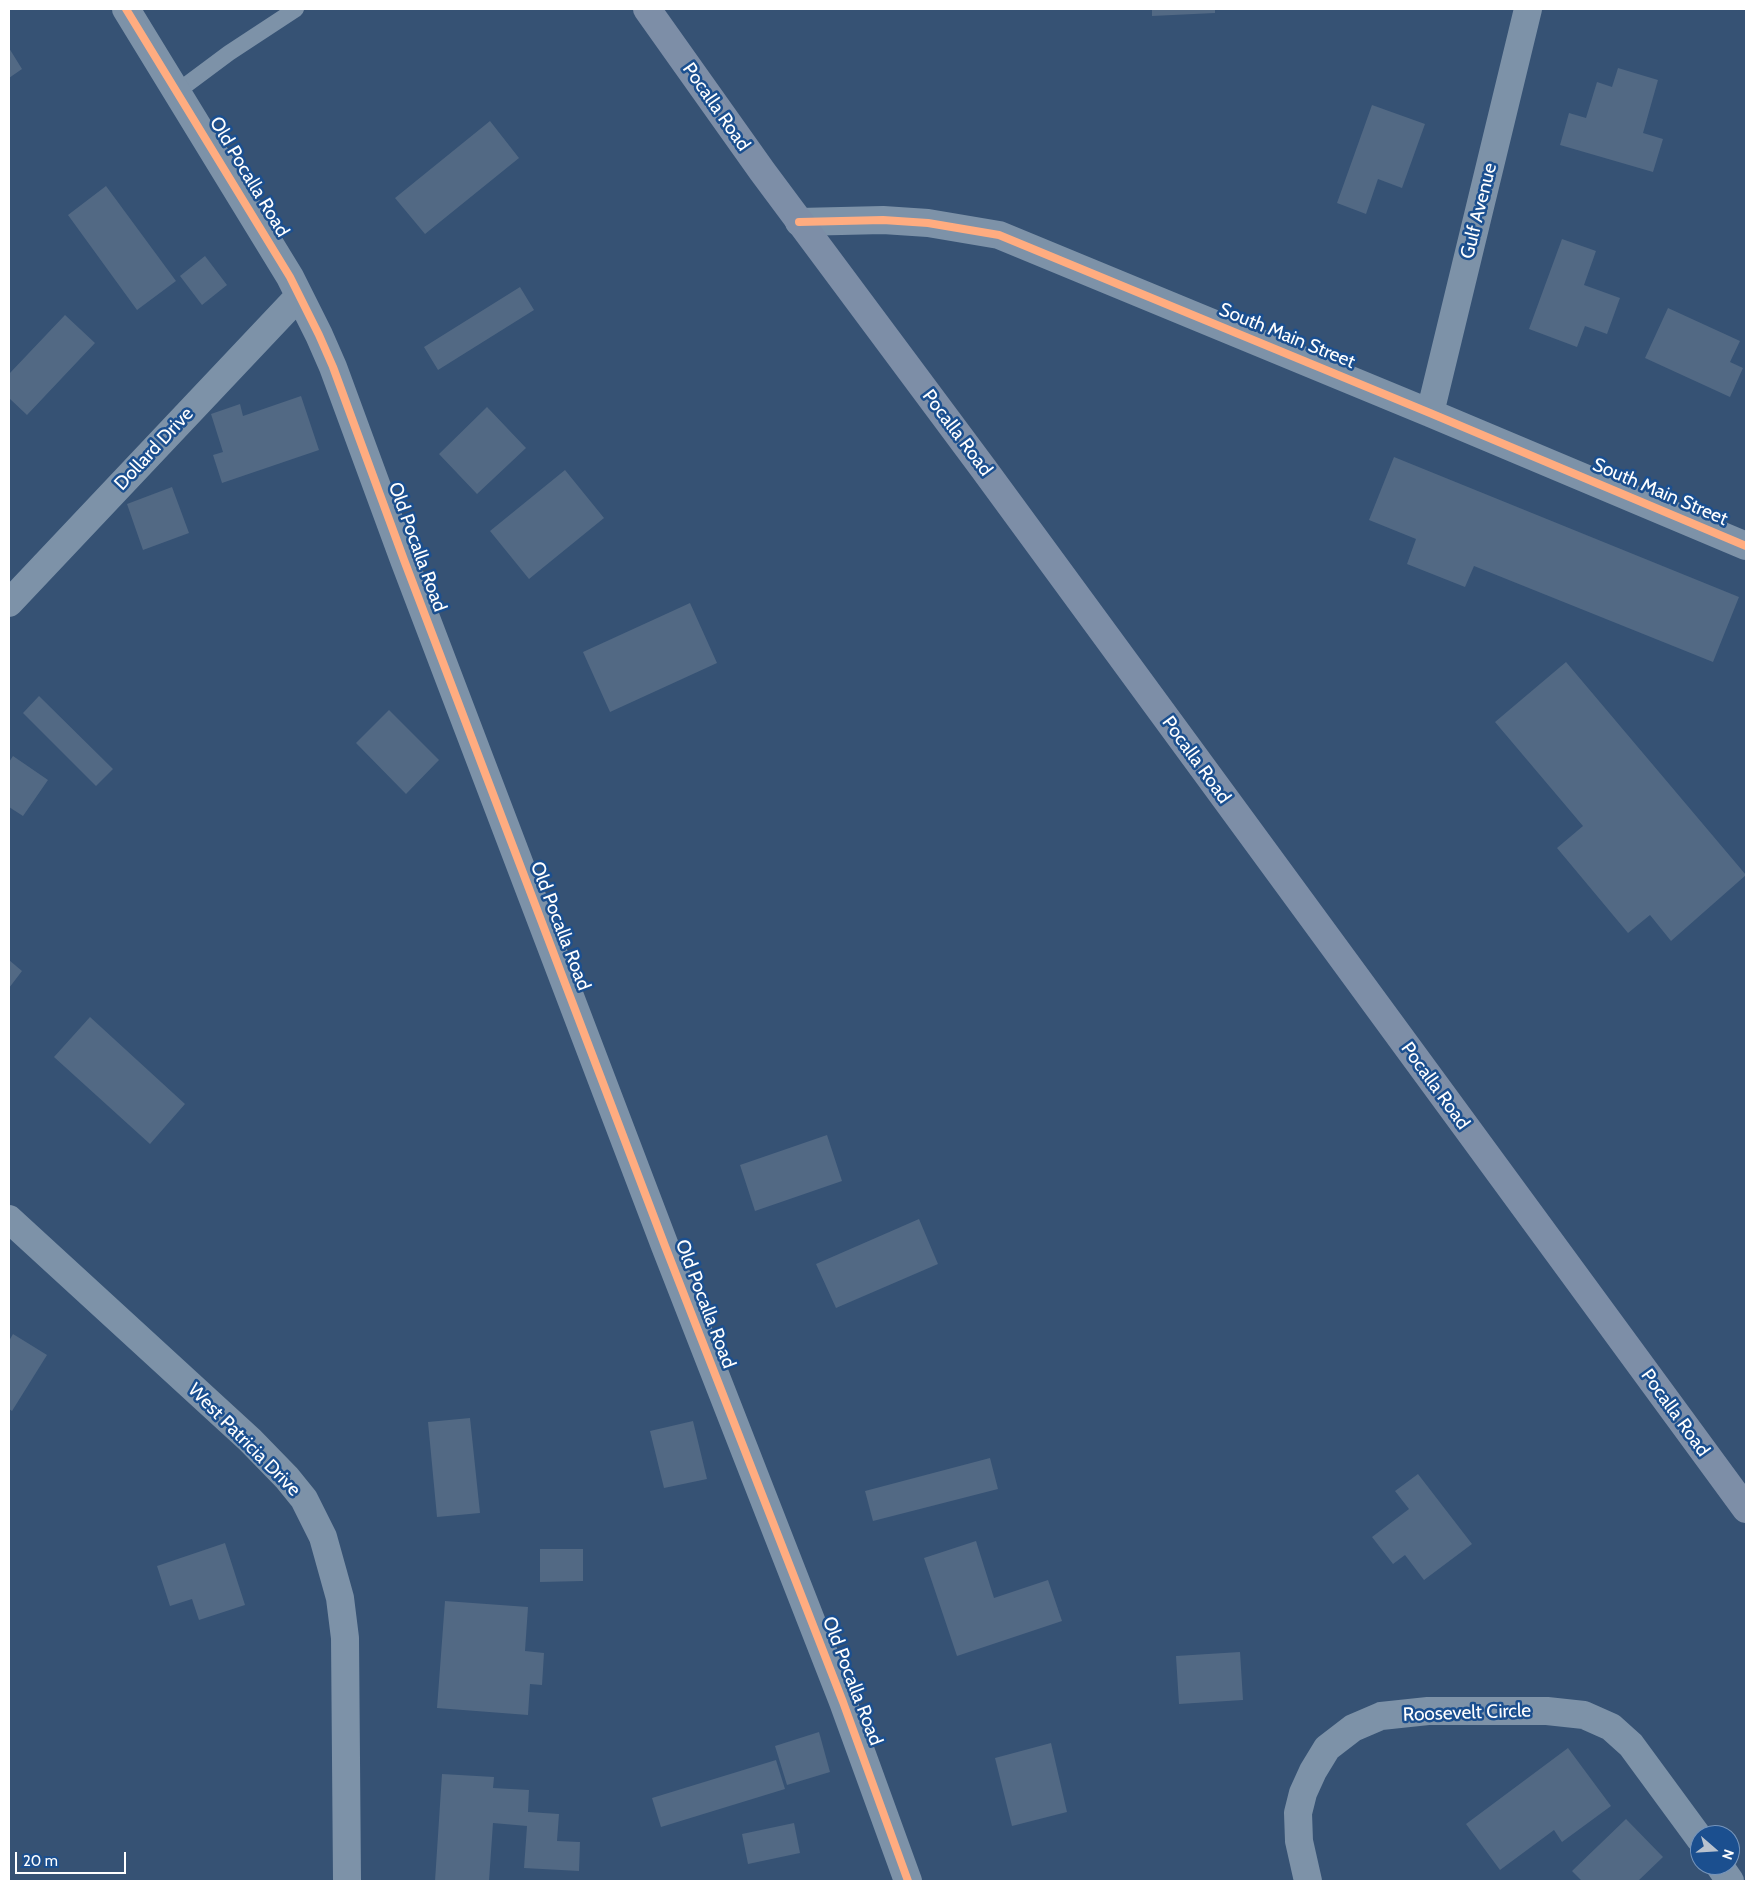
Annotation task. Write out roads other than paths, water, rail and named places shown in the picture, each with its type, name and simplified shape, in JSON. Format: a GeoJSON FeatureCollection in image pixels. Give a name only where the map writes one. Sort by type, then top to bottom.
{"type":"FeatureCollection","features":[{"type":"Feature","properties":{"kind":"main road","name":"Pocalla Road"},"geometry":{"type":"LineString","coordinates":[[648,9],[799,222],[989,476],[1746,1509]]}},
{"type":"Feature","properties":{"kind":"street","name":"Old Pocalla Road"},"geometry":{"type":"LineString","coordinates":[[126,9],[178,91],[290,277],[333,367],[407,569],[665,1246],[843,1702],[908,1881]]}},
{"type":"Feature","properties":{"kind":"street","name":"Gulf Avenue"},"geometry":{"type":"LineString","coordinates":[[1430,413],[1528,9]]}},
{"type":"Feature","properties":{"kind":"street","name":"South Main Street"},"geometry":{"type":"LineString","coordinates":[[799,222],[883,220],[928,223],[999,235],[1746,546]]}},
{"type":"Feature","properties":{"kind":"street","name":"Dollard Drive"},"geometry":{"type":"LineString","coordinates":[[14,587],[299,296]]}},
{"type":"Feature","properties":{"kind":"street","name":"West Patricia Drive"},"geometry":{"type":"LineString","coordinates":[[9,1219],[250,1440],[287,1478],[304,1499],[323,1537],[340,1598],[345,1638],[347,1881]]}},
{"type":"Feature","properties":{"kind":"street","name":"Roosevelt Circle"},"geometry":{"type":"LineString","coordinates":[[1308,1881],[1299,1841],[1298,1813],[1303,1793],[1313,1771],[1327,1748],[1353,1728],[1381,1716],[1428,1711],[1547,1711],[1584,1715],[1611,1727],[1631,1744],[1690,1825]]}},
{"type":"Feature","properties":{"kind":"lane"},"geometry":{"type":"LineString","coordinates":[[178,91],[236,48],[296,9]]}}]}
